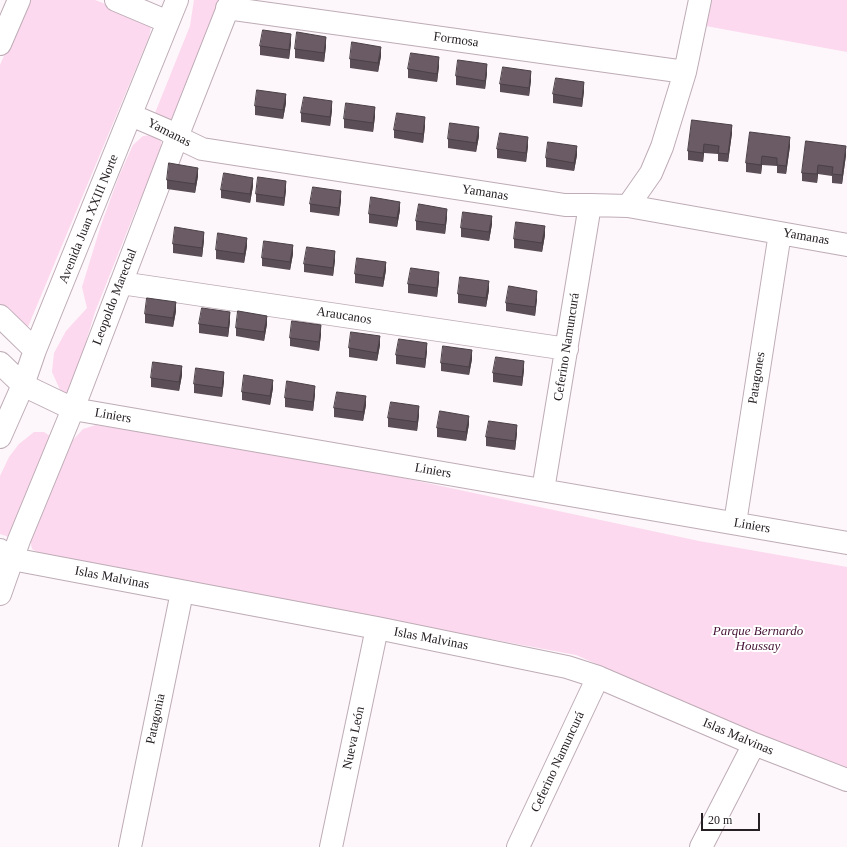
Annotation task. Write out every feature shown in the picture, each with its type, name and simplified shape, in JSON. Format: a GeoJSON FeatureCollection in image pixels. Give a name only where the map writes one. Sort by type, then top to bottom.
{"type":"FeatureCollection","features":[{"type":"Feature","properties":{"kind":"street"},"geometry":{"type":"LineString","coordinates":[[0,44],[19,0]]}},
{"type":"Feature","properties":{"kind":"street"},"geometry":{"type":"LineString","coordinates":[[116,0],[168,22]]}},
{"type":"Feature","properties":{"kind":"street","name":"Avenida Juan XXIII Norte"},"geometry":{"type":"LineString","coordinates":[[0,437],[23,385],[35,350],[177,0]]}},
{"type":"Feature","properties":{"kind":"street"},"geometry":{"type":"LineString","coordinates":[[628,206],[651,173],[662,147],[685,72],[700,0]]}},
{"type":"Feature","properties":{"kind":"street","name":"Formosa"},"geometry":{"type":"LineString","coordinates":[[229,4],[685,72]]}},
{"type":"Feature","properties":{"kind":"street","name":"Leopoldo Marechal"},"geometry":{"type":"LineString","coordinates":[[0,594],[6,555],[19,540],[73,409],[176,137],[229,4]]}},
{"type":"Feature","properties":{"kind":"street","name":"Yamanas"},"geometry":{"type":"LineString","coordinates":[[131,114],[166,130],[176,137],[202,150],[565,205],[628,206],[847,244]]}},
{"type":"Feature","properties":{"kind":"street","name":"Ceferino Namuncurá"},"geometry":{"type":"LineString","coordinates":[[543,490],[590,205]]}},
{"type":"Feature","properties":{"kind":"street","name":"Patagones"},"geometry":{"type":"LineString","coordinates":[[735,523],[780,233]]}},
{"type":"Feature","properties":{"kind":"street","name":"Araucanos"},"geometry":{"type":"LineString","coordinates":[[121,282],[567,350]]}},
{"type":"Feature","properties":{"kind":"street"},"geometry":{"type":"LineString","coordinates":[[0,316],[35,350]]}},
{"type":"Feature","properties":{"kind":"street","name":"Liniers"},"geometry":{"type":"LineString","coordinates":[[0,363],[23,385],[73,409],[847,543]]}},
{"type":"Feature","properties":{"kind":"street","name":"Islas Malvinas"},"geometry":{"type":"LineString","coordinates":[[6,555],[182,592],[377,628],[567,667],[598,677],[754,744],[847,780]]}},
{"type":"Feature","properties":{"kind":"street","name":"Patagonia"},"geometry":{"type":"LineString","coordinates":[[130,847],[182,592]]}},
{"type":"Feature","properties":{"kind":"street","name":"Nueva León"},"geometry":{"type":"LineString","coordinates":[[330,847],[377,628]]}},
{"type":"Feature","properties":{"kind":"street","name":"Ceferino Namuncurá"},"geometry":{"type":"LineString","coordinates":[[518,847],[598,677]]}},
{"type":"Feature","properties":{"kind":"street"},"geometry":{"type":"LineString","coordinates":[[701,847],[754,744]]}},
{"type":"Feature","properties":{"kind":"green space"},"geometry":{"type":"Polygon","coordinates":[[[28,0],[95,0],[147,20],[151,27],[149,37],[25,334],[0,309],[0,65],[28,0]]]}},
{"type":"Feature","properties":{"kind":"green space"},"geometry":{"type":"Polygon","coordinates":[[[194,0],[220,0],[177,106],[174,127],[153,118],[190,26],[194,0]]]}},
{"type":"Feature","properties":{"kind":"green space"},"geometry":{"type":"Polygon","coordinates":[[[712,0],[847,0],[847,52],[706,26],[712,0]]]}},
{"type":"Feature","properties":{"kind":"green space"},"geometry":{"type":"Polygon","coordinates":[[[153,135],[161,141],[162,152],[136,209],[95,312],[69,397],[61,392],[52,372],[54,353],[66,331],[87,308],[82,287],[101,225],[119,176],[133,145],[143,136],[153,135]]]}},
{"type":"Feature","properties":{"kind":"green space","name":"Parque Bernardo Houssay"},"geometry":{"type":"Polygon","coordinates":[[[96,425],[319,460],[699,541],[847,567],[847,773],[576,655],[44,556],[32,549],[30,539],[64,452],[83,429],[96,425]]]}},
{"type":"Feature","properties":{"kind":"green space"},"geometry":{"type":"Polygon","coordinates":[[[34,432],[44,432],[50,436],[9,537],[0,534],[0,476],[9,457],[19,444],[34,432]]]}},
{"type":"Feature","properties":{"kind":"building"},"geometry":{"type":"Polygon","coordinates":[[[263,30],[291,34],[289,50],[260,46],[263,30]]]}},
{"type":"Feature","properties":{"kind":"building"},"geometry":{"type":"Polygon","coordinates":[[[297,32],[326,37],[324,53],[295,49],[297,32]]]}},
{"type":"Feature","properties":{"kind":"building"},"geometry":{"type":"Polygon","coordinates":[[[352,42],[381,47],[378,63],[350,59],[352,42]]]}},
{"type":"Feature","properties":{"kind":"building"},"geometry":{"type":"Polygon","coordinates":[[[411,53],[439,57],[437,74],[408,69],[411,53]]]}},
{"type":"Feature","properties":{"kind":"building"},"geometry":{"type":"Polygon","coordinates":[[[458,60],[487,64],[485,81],[456,76],[458,60]]]}},
{"type":"Feature","properties":{"kind":"building"},"geometry":{"type":"Polygon","coordinates":[[[503,67],[531,71],[529,88],[500,84],[503,67]]]}},
{"type":"Feature","properties":{"kind":"building"},"geometry":{"type":"Polygon","coordinates":[[[556,78],[584,82],[582,99],[553,94],[556,78]]]}},
{"type":"Feature","properties":{"kind":"building"},"geometry":{"type":"Polygon","coordinates":[[[257,90],[286,94],[283,110],[255,106],[257,90]]]}},
{"type":"Feature","properties":{"kind":"building"},"geometry":{"type":"Polygon","coordinates":[[[304,97],[332,101],[330,117],[301,113],[304,97]]]}},
{"type":"Feature","properties":{"kind":"building"},"geometry":{"type":"Polygon","coordinates":[[[346,103],[375,107],[373,123],[344,119],[346,103]]]}},
{"type":"Feature","properties":{"kind":"building"},"geometry":{"type":"Polygon","coordinates":[[[397,113],[425,117],[423,134],[394,130],[397,113]]]}},
{"type":"Feature","properties":{"kind":"building"},"geometry":{"type":"Polygon","coordinates":[[[692,120],[732,125],[728,154],[718,153],[719,146],[704,144],[703,153],[688,151],[692,120]]]}},
{"type":"Feature","properties":{"kind":"building"},"geometry":{"type":"Polygon","coordinates":[[[450,123],[479,127],[476,143],[448,139],[450,123]]]}},
{"type":"Feature","properties":{"kind":"building"},"geometry":{"type":"Polygon","coordinates":[[[750,132],[790,137],[786,166],[777,165],[777,158],[762,156],[761,165],[746,163],[750,132]]]}},
{"type":"Feature","properties":{"kind":"building"},"geometry":{"type":"Polygon","coordinates":[[[500,133],[528,137],[526,153],[497,149],[500,133]]]}},
{"type":"Feature","properties":{"kind":"building"},"geometry":{"type":"Polygon","coordinates":[[[806,141],[846,146],[842,175],[832,174],[833,167],[818,165],[817,174],[802,173],[806,141]]]}},
{"type":"Feature","properties":{"kind":"building"},"geometry":{"type":"Polygon","coordinates":[[[548,142],[577,146],[574,163],[546,158],[548,142]]]}},
{"type":"Feature","properties":{"kind":"building"},"geometry":{"type":"Polygon","coordinates":[[[169,163],[198,168],[195,184],[167,180],[169,163]]]}},
{"type":"Feature","properties":{"kind":"building"},"geometry":{"type":"Polygon","coordinates":[[[224,173],[253,178],[250,194],[221,190],[224,173]]]}},
{"type":"Feature","properties":{"kind":"building"},"geometry":{"type":"Polygon","coordinates":[[[258,177],[286,181],[284,198],[256,194],[258,177]]]}},
{"type":"Feature","properties":{"kind":"building"},"geometry":{"type":"Polygon","coordinates":[[[313,187],[341,191],[339,208],[310,204],[313,187]]]}},
{"type":"Feature","properties":{"kind":"building"},"geometry":{"type":"Polygon","coordinates":[[[371,197],[400,202],[397,218],[369,214],[371,197]]]}},
{"type":"Feature","properties":{"kind":"building"},"geometry":{"type":"Polygon","coordinates":[[[419,204],[447,209],[445,225],[416,221],[419,204]]]}},
{"type":"Feature","properties":{"kind":"building"},"geometry":{"type":"Polygon","coordinates":[[[463,212],[492,216],[489,232],[461,228],[463,212]]]}},
{"type":"Feature","properties":{"kind":"building"},"geometry":{"type":"Polygon","coordinates":[[[516,222],[545,226],[542,243],[514,239],[516,222]]]}},
{"type":"Feature","properties":{"kind":"building"},"geometry":{"type":"Polygon","coordinates":[[[175,227],[204,232],[202,248],[173,244],[175,227]]]}},
{"type":"Feature","properties":{"kind":"building"},"geometry":{"type":"Polygon","coordinates":[[[218,233],[247,238],[244,254],[216,250],[218,233]]]}},
{"type":"Feature","properties":{"kind":"building"},"geometry":{"type":"Polygon","coordinates":[[[264,241],[293,245],[290,262],[262,258],[264,241]]]}},
{"type":"Feature","properties":{"kind":"building"},"geometry":{"type":"Polygon","coordinates":[[[307,247],[335,251],[333,268],[304,264],[307,247]]]}},
{"type":"Feature","properties":{"kind":"building"},"geometry":{"type":"Polygon","coordinates":[[[357,258],[386,262],[383,278],[355,274],[357,258]]]}},
{"type":"Feature","properties":{"kind":"building"},"geometry":{"type":"Polygon","coordinates":[[[411,268],[439,272],[437,288],[408,284],[411,268]]]}},
{"type":"Feature","properties":{"kind":"building"},"geometry":{"type":"Polygon","coordinates":[[[460,277],[489,281],[486,298],[458,294],[460,277]]]}},
{"type":"Feature","properties":{"kind":"building"},"geometry":{"type":"Polygon","coordinates":[[[509,286],[537,291],[535,307],[506,303],[509,286]]]}},
{"type":"Feature","properties":{"kind":"building"},"geometry":{"type":"Polygon","coordinates":[[[147,298],[176,302],[173,318],[145,314],[147,298]]]}},
{"type":"Feature","properties":{"kind":"building"},"geometry":{"type":"Polygon","coordinates":[[[202,308],[230,312],[228,328],[199,324],[202,308]]]}},
{"type":"Feature","properties":{"kind":"building"},"geometry":{"type":"Polygon","coordinates":[[[238,311],[267,316],[264,332],[236,328],[238,311]]]}},
{"type":"Feature","properties":{"kind":"building"},"geometry":{"type":"Polygon","coordinates":[[[292,321],[321,325],[319,342],[290,338],[292,321]]]}},
{"type":"Feature","properties":{"kind":"building"},"geometry":{"type":"Polygon","coordinates":[[[351,332],[380,336],[377,353],[349,348],[351,332]]]}},
{"type":"Feature","properties":{"kind":"building"},"geometry":{"type":"Polygon","coordinates":[[[399,339],[427,343],[425,359],[396,355],[399,339]]]}},
{"type":"Feature","properties":{"kind":"building"},"geometry":{"type":"Polygon","coordinates":[[[443,346],[472,350],[469,367],[441,363],[443,346]]]}},
{"type":"Feature","properties":{"kind":"building"},"geometry":{"type":"Polygon","coordinates":[[[496,357],[524,361],[522,377],[493,373],[496,357]]]}},
{"type":"Feature","properties":{"kind":"building"},"geometry":{"type":"Polygon","coordinates":[[[153,362],[182,366],[179,382],[151,378],[153,362]]]}},
{"type":"Feature","properties":{"kind":"building"},"geometry":{"type":"Polygon","coordinates":[[[196,368],[224,372],[222,388],[194,384],[196,368]]]}},
{"type":"Feature","properties":{"kind":"building"},"geometry":{"type":"Polygon","coordinates":[[[244,375],[273,380],[270,396],[242,392],[244,375]]]}},
{"type":"Feature","properties":{"kind":"building"},"geometry":{"type":"Polygon","coordinates":[[[287,381],[315,386],[313,402],[285,398],[287,381]]]}},
{"type":"Feature","properties":{"kind":"building"},"geometry":{"type":"Polygon","coordinates":[[[337,392],[366,396],[363,412],[334,408],[337,392]]]}},
{"type":"Feature","properties":{"kind":"building"},"geometry":{"type":"Polygon","coordinates":[[[391,402],[419,406],[417,422],[388,418],[391,402]]]}},
{"type":"Feature","properties":{"kind":"building"},"geometry":{"type":"Polygon","coordinates":[[[440,411],[469,416],[466,432],[437,428],[440,411]]]}},
{"type":"Feature","properties":{"kind":"building"},"geometry":{"type":"Polygon","coordinates":[[[489,421],[517,425],[515,441],[486,437],[489,421]]]}}]}
